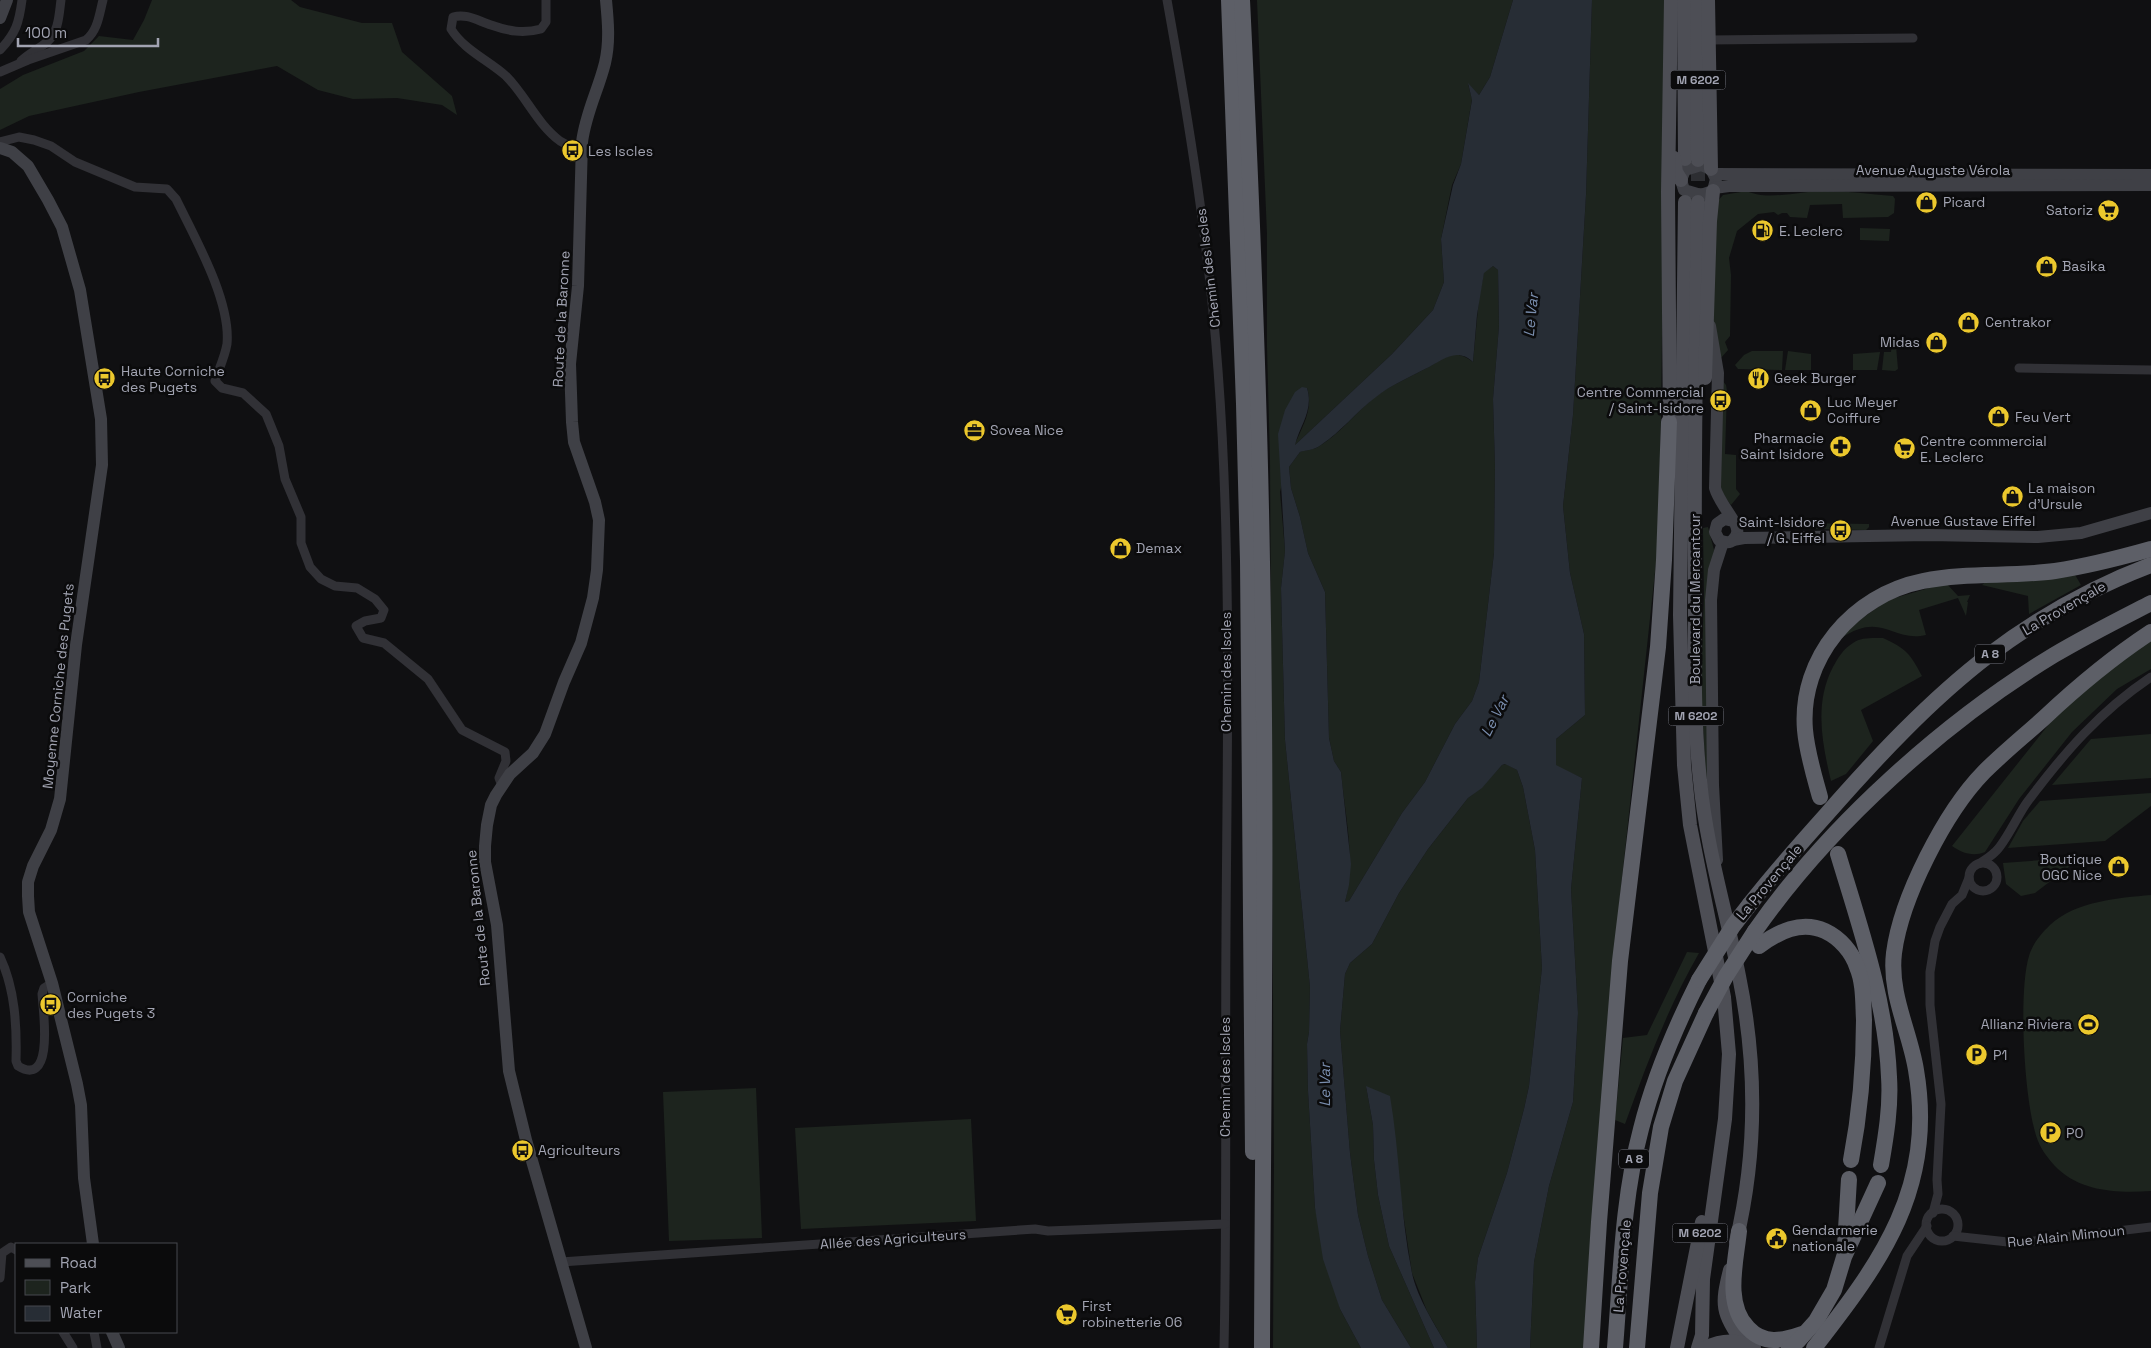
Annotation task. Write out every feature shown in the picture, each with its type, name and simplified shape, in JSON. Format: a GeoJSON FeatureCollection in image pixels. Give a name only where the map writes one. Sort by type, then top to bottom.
{"type":"FeatureCollection","features":[{"type":"Feature","properties":{"kind":"highway"},"geometry":{"type":"LineString","coordinates":[[1228,0],[1244,404],[1248,561],[1253,1348]]}},
{"type":"Feature","properties":{"kind":"highway"},"geometry":{"type":"LineString","coordinates":[[1242,0],[1257,368],[1262,561],[1265,1032],[1262,1348]]}},
{"type":"Feature","properties":{"kind":"highway"},"geometry":{"type":"LineString","coordinates":[[1592,1348],[1599,1222],[1620,962],[1658,647],[1664,560],[1669,422]]}},
{"type":"Feature","properties":{"kind":"highway"},"geometry":{"type":"LineString","coordinates":[[1820,797],[1810,764],[1804,729],[1807,694],[1813,669],[1822,652],[1844,624],[1857,612],[1889,592],[1921,581],[1958,576],[2053,571],[2104,562],[2151,549]]}},
{"type":"Feature","properties":{"kind":"highway","name":"La Provençale"},"geometry":{"type":"LineString","coordinates":[[1615,1348],[1624,1226],[1632,1167],[1640,1129],[1655,1079],[1676,1028],[1699,980],[1732,926],[1868,768],[1948,690],[1988,656],[2050,614],[2126,575],[2151,565]]}},
{"type":"Feature","properties":{"kind":"highway","name":"La Provençale"},"geometry":{"type":"LineString","coordinates":[[1637,1348],[1650,1193],[1661,1128],[1675,1081],[1706,1013],[1726,976],[1757,939],[1769,911],[1820,850],[1896,775],[1941,736],[2001,690],[2053,656],[2151,603]]}},
{"type":"Feature","properties":{"kind":"highway"},"geometry":{"type":"LineString","coordinates":[[1814,1347],[1847,1306],[1894,1233],[1913,1180],[1919,1140],[1918,1081],[1894,984],[1893,967],[1894,953],[1902,920],[1926,860],[1963,797],[1984,772],[2074,690],[2151,632]]}},
{"type":"Feature","properties":{"kind":"highway"},"geometry":{"type":"LineString","coordinates":[[1838,854],[1873,971],[1888,1060],[1890,1079],[1886,1136],[1881,1165]]}},
{"type":"Feature","properties":{"kind":"highway"},"geometry":{"type":"LineString","coordinates":[[1757,939],[1774,935],[1786,929],[1801,927],[1819,928],[1832,934],[1843,944],[1857,967],[1863,1007],[1863,1084],[1851,1160]]}},
{"type":"Feature","properties":{"kind":"highway"},"geometry":{"type":"LineString","coordinates":[[1844,1257],[1849,1179]]}},
{"type":"Feature","properties":{"kind":"highway"},"geometry":{"type":"LineString","coordinates":[[1789,1348],[1806,1332],[1834,1290],[1844,1257],[1878,1183]]}},
{"type":"Feature","properties":{"kind":"highway"},"geometry":{"type":"LineString","coordinates":[[1739,1231],[1734,1303],[1745,1325],[1758,1336],[1774,1341],[1806,1332]]}},
{"type":"Feature","properties":{"kind":"main road"},"geometry":{"type":"LineString","coordinates":[[0,18],[7,0]]}},
{"type":"Feature","properties":{"kind":"main road","name":"Route de la Baronne"},"geometry":{"type":"LineString","coordinates":[[586,1348],[516,1098],[506,1044],[497,925],[485,862],[485,846],[491,805],[510,774],[533,753],[546,734],[564,682],[581,643],[593,598],[599,542],[597,511],[574,442],[570,364],[579,277],[582,147],[585,121],[608,45],[606,0]]}},
{"type":"Feature","properties":{"kind":"main road"},"geometry":{"type":"LineString","coordinates":[[1671,0],[1668,166],[1670,239],[1669,422],[1687,512]]}},
{"type":"Feature","properties":{"kind":"main road","name":"M 6202"},"geometry":{"type":"LineString","coordinates":[[1684,0],[1692,159],[1697,0]]}},
{"type":"Feature","properties":{"kind":"main road"},"geometry":{"type":"LineString","coordinates":[[1687,512],[1708,318],[1710,221],[1714,190],[1708,0]]}},
{"type":"Feature","properties":{"kind":"main road"},"geometry":{"type":"LineString","coordinates":[[1671,35],[1675,106],[1674,160],[1676,172],[1688,192],[1705,195],[1714,190]]}},
{"type":"Feature","properties":{"kind":"main road","name":"Moyenne Corniche des Pugets"},"geometry":{"type":"LineString","coordinates":[[0,148],[12,152],[28,166],[62,227],[80,290],[101,419],[102,465],[76,645],[60,799],[51,830],[33,866],[28,882],[29,912],[52,983],[78,1084],[81,1106],[84,1178],[93,1243]]}},
{"type":"Feature","properties":{"kind":"main road"},"geometry":{"type":"LineString","coordinates":[[1670,239],[1674,199],[1685,170],[1700,165],[1713,172]]}},
{"type":"Feature","properties":{"kind":"main road","name":"Avenue Auguste Vérola"},"geometry":{"type":"LineString","coordinates":[[1713,172],[2151,175]]}},
{"type":"Feature","properties":{"kind":"main road","name":"Avenue Auguste Vérola"},"geometry":{"type":"LineString","coordinates":[[1714,190],[1739,186],[2151,186]]}},
{"type":"Feature","properties":{"kind":"main road","name":"Boulevard du Mercantour"},"geometry":{"type":"LineString","coordinates":[[1692,202],[1687,512],[1681,667],[1684,765],[1690,825],[1724,998],[1729,1054],[1725,1119],[1703,1279],[1702,1335],[1698,1348]]}},
{"type":"Feature","properties":{"kind":"main road"},"geometry":{"type":"LineString","coordinates":[[1708,318],[1718,373],[1716,488],[1731,533],[1714,570],[1711,600],[1712,786],[1718,880]]}},
{"type":"Feature","properties":{"kind":"main road","name":"Boulevard du Mercantour"},"geometry":{"type":"LineString","coordinates":[[1687,512],[1702,805],[1743,996],[1749,1041],[1752,1085],[1752,1148],[1739,1231],[1723,1296],[1724,1306],[1731,1325],[1749,1345]]}},
{"type":"Feature","properties":{"kind":"main road","name":"Avenue Gustave Eiffel"},"geometry":{"type":"LineString","coordinates":[[1731,533],[1772,537],[1929,535],[2038,537],[2081,533],[2151,513]]}},
{"type":"Feature","properties":{"kind":"main road","name":"M 6202"},"geometry":{"type":"LineString","coordinates":[[1677,1348],[1725,1119]]}},
{"type":"Feature","properties":{"kind":"main road"},"geometry":{"type":"LineString","coordinates":[[112,1333],[119,1348]]}},
{"type":"Feature","properties":{"kind":"main road"},"geometry":{"type":"LineString","coordinates":[[1705,1348],[1723,1342],[1749,1345]]}},
{"type":"Feature","properties":{"kind":"street"},"geometry":{"type":"LineString","coordinates":[[0,50],[12,37],[19,21],[22,0]]}},
{"type":"Feature","properties":{"kind":"street"},"geometry":{"type":"LineString","coordinates":[[17,65],[30,53],[47,42],[54,34],[61,0]]}},
{"type":"Feature","properties":{"kind":"street"},"geometry":{"type":"LineString","coordinates":[[0,72],[86,40],[96,28],[103,0]]}},
{"type":"Feature","properties":{"kind":"street"},"geometry":{"type":"LineString","coordinates":[[546,0],[546,22],[541,30],[517,32],[470,16],[460,15],[453,17],[451,29],[455,36],[505,76],[540,120],[561,141],[582,147]]}},
{"type":"Feature","properties":{"kind":"street","name":"Chemin des Iscles"},"geometry":{"type":"LineString","coordinates":[[1167,0],[1185,96],[1214,319],[1222,444],[1226,588],[1224,1348]]}},
{"type":"Feature","properties":{"kind":"street"},"geometry":{"type":"LineString","coordinates":[[1709,40],[1913,38]]}},
{"type":"Feature","properties":{"kind":"street"},"geometry":{"type":"LineString","coordinates":[[0,142],[19,137],[34,140],[51,146],[75,162],[135,187],[167,189],[176,199],[220,294],[225,315],[227,344],[216,381],[222,388],[243,393],[266,414],[279,446],[285,479],[301,517],[301,543],[310,567],[322,579],[335,586],[357,588],[375,599],[384,610],[381,618],[365,621],[356,626],[363,638],[384,644],[428,679],[462,730],[505,752],[506,761],[500,778],[502,786]]}},
{"type":"Feature","properties":{"kind":"street"},"geometry":{"type":"LineString","coordinates":[[2019,368],[2151,370]]}},
{"type":"Feature","properties":{"kind":"street"},"geometry":{"type":"LineString","coordinates":[[1879,1348],[1912,1248],[1933,1213],[1938,1194],[1941,1104],[1930,1005],[1930,972],[1935,941],[1940,927],[1952,904],[1962,895],[1973,867],[1997,851],[2020,812],[2049,773],[2089,727],[2123,695],[2151,677]]}},
{"type":"Feature","properties":{"kind":"street"},"geometry":{"type":"LineString","coordinates":[[1962,895],[1991,888],[1997,877],[1997,851]]}},
{"type":"Feature","properties":{"kind":"street"},"geometry":{"type":"LineString","coordinates":[[1980,863],[1992,866],[1997,877]]}},
{"type":"Feature","properties":{"kind":"street"},"geometry":{"type":"LineString","coordinates":[[1969,878],[1972,886],[1982,891]]}},
{"type":"Feature","properties":{"kind":"street"},"geometry":{"type":"LineString","coordinates":[[0,957],[7,974],[15,1014],[16,1060],[18,1066],[22,1069],[30,1070],[36,1067],[42,1060],[45,1037],[42,994],[44,988],[52,983]]}},
{"type":"Feature","properties":{"kind":"street"},"geometry":{"type":"LineString","coordinates":[[1926,1226],[1929,1234],[1935,1239],[1945,1241],[1954,1236],[1956,1232],[1958,1223],[1938,1194]]}},
{"type":"Feature","properties":{"kind":"street"},"geometry":{"type":"LineString","coordinates":[[1933,1213],[1941,1210],[1950,1212]]}},
{"type":"Feature","properties":{"kind":"street","name":"Rue Alain Mimoun"},"geometry":{"type":"LineString","coordinates":[[1958,1223],[1981,1239]]}},
{"type":"Feature","properties":{"kind":"street","name":"Allée des Agriculteurs"},"geometry":{"type":"LineString","coordinates":[[561,1262],[1035,1228],[1048,1231],[1225,1224]]}},
{"type":"Feature","properties":{"kind":"street","name":"Rue Alain Mimoun"},"geometry":{"type":"LineString","coordinates":[[1954,1236],[2002,1243],[2017,1243],[2151,1227]]}},
{"type":"Feature","properties":{"kind":"street"},"geometry":{"type":"LineString","coordinates":[[1912,1248],[1935,1239]]}},
{"type":"Feature","properties":{"kind":"street"},"geometry":{"type":"LineString","coordinates":[[0,1278],[2,1253],[11,1248],[15,1250]]}},
{"type":"Feature","properties":{"kind":"street"},"geometry":{"type":"LineString","coordinates":[[65,1333],[73,1348]]}},
{"type":"Feature","properties":{"kind":"street"},"geometry":{"type":"LineString","coordinates":[[94,1333],[97,1348]]}},
{"type":"Feature","properties":{"kind":"green space"},"geometry":{"type":"Polygon","coordinates":[[[152,0],[291,0],[300,7],[362,23],[392,23],[402,52],[452,96],[457,115],[442,105],[397,98],[353,99],[318,90],[277,66],[139,92],[29,116],[0,130],[0,89],[23,75],[84,51],[99,36],[133,40],[152,0]]]}},
{"type":"Feature","properties":{"kind":"green space"},"geometry":{"type":"Polygon","coordinates":[[[1257,0],[1513,0],[1490,77],[1479,95],[1468,84],[1472,99],[1461,164],[1452,185],[1441,239],[1444,282],[1433,310],[1392,354],[1294,446],[1308,411],[1309,396],[1307,388],[1280,492],[1285,551],[1281,588],[1285,740],[1310,987],[1307,1044],[1308,1091],[1315,1208],[1340,1309],[1361,1348],[1273,1348],[1274,1168],[1270,459],[1267,347],[1267,234],[1257,0]]]}},
{"type":"Feature","properties":{"kind":"green space"},"geometry":{"type":"Polygon","coordinates":[[[1592,0],[1666,0],[1658,544],[1620,897],[1586,1348],[1530,1348],[1534,1262],[1549,1186],[1573,1102],[1578,1013],[1571,889],[1582,778],[1555,766],[1556,739],[1585,715],[1584,634],[1570,573],[1563,506],[1573,415],[1586,195],[1592,0]]]}},
{"type":"Feature","properties":{"kind":"green space"},"geometry":{"type":"Polygon","coordinates":[[[1747,191],[1764,195],[1824,191],[1893,196],[1895,199],[1894,213],[1888,217],[1843,218],[1842,204],[1810,205],[1807,218],[1790,217],[1787,213],[1778,215],[1774,212],[1758,214],[1737,231],[1729,258],[1731,275],[1730,336],[1725,342],[1728,350],[1720,359],[1712,314],[1715,204],[1723,195],[1747,191]]]}},
{"type":"Feature","properties":{"kind":"green space"},"geometry":{"type":"Polygon","coordinates":[[[1860,228],[1890,229],[1889,241],[1860,240],[1860,228]]]}},
{"type":"Feature","properties":{"kind":"green space"},"geometry":{"type":"Polygon","coordinates":[[[1493,266],[1498,270],[1499,326],[1493,399],[1495,466],[1494,553],[1479,682],[1472,701],[1455,724],[1425,782],[1402,813],[1349,901],[1345,902],[1350,870],[1349,837],[1341,772],[1334,761],[1329,738],[1325,592],[1308,553],[1291,488],[1289,467],[1300,452],[1316,448],[1326,442],[1375,397],[1393,385],[1448,356],[1460,355],[1473,362],[1479,298],[1484,272],[1493,266]]]}},
{"type":"Feature","properties":{"kind":"green space"},"geometry":{"type":"Polygon","coordinates":[[[1892,344],[1896,346],[1898,369],[1895,371],[1882,370],[1884,352],[1891,352],[1892,344]]]}},
{"type":"Feature","properties":{"kind":"green space"},"geometry":{"type":"Polygon","coordinates":[[[1752,351],[1783,351],[1782,370],[1738,369],[1735,365],[1744,355],[1752,351]]]}},
{"type":"Feature","properties":{"kind":"green space"},"geometry":{"type":"Polygon","coordinates":[[[1788,351],[1811,354],[1811,370],[1785,370],[1788,351]]]}},
{"type":"Feature","properties":{"kind":"green space"},"geometry":{"type":"Polygon","coordinates":[[[1880,352],[1877,370],[1853,370],[1853,354],[1880,352]]]}},
{"type":"Feature","properties":{"kind":"green space"},"geometry":{"type":"Polygon","coordinates":[[[1721,379],[1726,385],[1727,391],[1725,454],[1736,455],[1736,489],[1740,494],[1731,505],[1721,488],[1721,379]]]}},
{"type":"Feature","properties":{"kind":"green space"},"geometry":{"type":"Polygon","coordinates":[[[1799,523],[1869,524],[1869,527],[1866,530],[1813,529],[1804,528],[1799,523]]]}},
{"type":"Feature","properties":{"kind":"green space"},"geometry":{"type":"Polygon","coordinates":[[[1708,527],[1714,550],[1708,596],[1710,798],[1706,788],[1701,685],[1704,595],[1703,528],[1708,527]]]}},
{"type":"Feature","properties":{"kind":"green space"},"geometry":{"type":"Polygon","coordinates":[[[2074,573],[2081,585],[2029,614],[2028,596],[1982,585],[1989,579],[2074,573]]]}},
{"type":"Feature","properties":{"kind":"green space"},"geometry":{"type":"Polygon","coordinates":[[[1946,583],[1958,596],[1970,595],[1967,602],[1966,616],[1958,598],[1919,610],[1926,635],[1904,635],[1877,627],[1866,627],[1840,639],[1844,631],[1888,600],[1946,583]]]}},
{"type":"Feature","properties":{"kind":"green space"},"geometry":{"type":"Polygon","coordinates":[[[1883,638],[1907,652],[1922,676],[1861,710],[1873,741],[1846,774],[1831,781],[1822,723],[1823,695],[1827,681],[1839,657],[1849,645],[1863,639],[1883,638]]]}},
{"type":"Feature","properties":{"kind":"green space"},"geometry":{"type":"Polygon","coordinates":[[[2151,638],[2151,669],[2117,689],[2072,732],[2019,799],[1985,852],[1968,854],[1952,846],[2053,719],[2096,680],[2151,638]]]}},
{"type":"Feature","properties":{"kind":"green space"},"geometry":{"type":"Polygon","coordinates":[[[2151,734],[2151,778],[2052,785],[2091,739],[2151,734]]]}},
{"type":"Feature","properties":{"kind":"green space"},"geometry":{"type":"Polygon","coordinates":[[[1506,764],[1517,770],[1523,787],[1535,850],[1542,968],[1529,1086],[1524,1109],[1507,1173],[1478,1258],[1475,1282],[1477,1348],[1448,1348],[1427,1311],[1412,1273],[1401,1199],[1366,1086],[1373,1125],[1378,1195],[1389,1246],[1434,1348],[1411,1348],[1382,1300],[1368,1256],[1358,1215],[1350,1153],[1340,1031],[1345,974],[1350,963],[1372,944],[1399,893],[1428,849],[1468,798],[1482,787],[1502,765],[1506,764]]]}},
{"type":"Feature","properties":{"kind":"green space"},"geometry":{"type":"Polygon","coordinates":[[[2151,793],[2151,806],[2105,841],[2008,848],[2023,821],[2040,801],[2151,793]]]}},
{"type":"Feature","properties":{"kind":"green space"},"geometry":{"type":"Polygon","coordinates":[[[2082,857],[2035,893],[2021,896],[2006,884],[2003,863],[2082,857]]]}},
{"type":"Feature","properties":{"kind":"green space","name":"Allianz Riviera"},"geometry":{"type":"Polygon","coordinates":[[[2151,895],[2151,1191],[2126,1192],[2090,1187],[2068,1177],[2058,1169],[2049,1159],[2038,1141],[2033,1124],[2026,1076],[2023,1021],[2029,956],[2040,935],[2060,917],[2072,911],[2098,902],[2151,895]]]}},
{"type":"Feature","properties":{"kind":"green space"},"geometry":{"type":"Polygon","coordinates":[[[1687,952],[1699,953],[1649,1059],[1625,1124],[1615,1120],[1623,1038],[1647,1035],[1687,952]]]}},
{"type":"Feature","properties":{"kind":"green space"},"geometry":{"type":"Polygon","coordinates":[[[756,1088],[762,1238],[669,1241],[663,1092],[756,1088]]]}},
{"type":"Feature","properties":{"kind":"green space"},"geometry":{"type":"Polygon","coordinates":[[[971,1119],[976,1221],[801,1229],[795,1128],[971,1119]]]}},
{"type":"Feature","properties":{"kind":"water","name":"Le Var"},"geometry":{"type":"Polygon","coordinates":[[[1513,0],[1592,0],[1586,195],[1573,415],[1563,506],[1570,573],[1584,634],[1585,715],[1556,739],[1556,765],[1582,778],[1571,889],[1578,1013],[1573,1102],[1549,1186],[1534,1262],[1530,1348],[1477,1348],[1475,1282],[1478,1258],[1507,1173],[1524,1109],[1529,1086],[1542,968],[1535,850],[1523,787],[1517,770],[1505,764],[1482,788],[1468,798],[1428,849],[1399,893],[1372,944],[1350,963],[1345,974],[1340,1031],[1350,1153],[1358,1215],[1368,1256],[1382,1300],[1411,1348],[1361,1348],[1340,1309],[1323,1259],[1315,1208],[1308,1091],[1307,1044],[1310,987],[1285,740],[1281,588],[1285,551],[1278,434],[1285,410],[1295,392],[1302,387],[1307,388],[1309,403],[1306,417],[1295,445],[1392,354],[1433,310],[1444,282],[1441,239],[1453,185],[1461,164],[1472,100],[1468,83],[1479,95],[1490,77],[1513,0]],[[1493,266],[1484,273],[1477,315],[1473,362],[1467,357],[1455,355],[1443,359],[1394,385],[1369,403],[1336,434],[1321,445],[1300,452],[1289,467],[1291,488],[1308,553],[1325,592],[1329,738],[1334,761],[1341,772],[1351,864],[1345,902],[1349,901],[1402,813],[1425,782],[1455,724],[1472,701],[1479,682],[1494,553],[1495,466],[1493,399],[1499,326],[1498,270],[1493,266]]]}},
{"type":"Feature","properties":{"kind":"water"},"geometry":{"type":"Polygon","coordinates":[[[1366,1086],[1390,1096],[1405,1229],[1414,1282],[1422,1302],[1448,1348],[1434,1348],[1389,1246],[1378,1195],[1373,1125],[1366,1086]]]}},
{"type":"Feature","properties":{"kind":"tunnel"},"geometry":{"type":"LineString","coordinates":[[1698,160],[1698,202]]}},
{"type":"Feature","properties":{"kind":"place","name":"Les Iscles"},"geometry":{"type":"Point","coordinates":[572,151]}},
{"type":"Feature","properties":{"kind":"place","name":"Picard"},"geometry":{"type":"Point","coordinates":[1927,202]}},
{"type":"Feature","properties":{"kind":"place","name":"Satoriz"},"geometry":{"type":"Point","coordinates":[2109,210]}},
{"type":"Feature","properties":{"kind":"place","name":"E. Leclerc"},"geometry":{"type":"Point","coordinates":[1763,231]}},
{"type":"Feature","properties":{"kind":"place","name":"Basika"},"geometry":{"type":"Point","coordinates":[2046,266]}},
{"type":"Feature","properties":{"kind":"place","name":"Centrakor"},"geometry":{"type":"Point","coordinates":[1969,322]}},
{"type":"Feature","properties":{"kind":"place","name":"Midas"},"geometry":{"type":"Point","coordinates":[1936,342]}},
{"type":"Feature","properties":{"kind":"place","name":"Geek Burger"},"geometry":{"type":"Point","coordinates":[1758,378]}},
{"type":"Feature","properties":{"kind":"place","name":"Haute Corniche des Pugets"},"geometry":{"type":"Point","coordinates":[105,379]}},
{"type":"Feature","properties":{"kind":"place","name":"Centre Commercial / Saint-Isidore"},"geometry":{"type":"Point","coordinates":[1720,400]}},
{"type":"Feature","properties":{"kind":"place","name":"Luc Meyer Coiffure"},"geometry":{"type":"Point","coordinates":[1811,410]}},
{"type":"Feature","properties":{"kind":"place","name":"Feu Vert"},"geometry":{"type":"Point","coordinates":[1999,417]}},
{"type":"Feature","properties":{"kind":"place","name":"Sovea Nice"},"geometry":{"type":"Point","coordinates":[974,430]}},
{"type":"Feature","properties":{"kind":"place","name":"Pharmacie Saint Isidore"},"geometry":{"type":"Point","coordinates":[1840,446]}},
{"type":"Feature","properties":{"kind":"place","name":"Centre commercial E. Leclerc"},"geometry":{"type":"Point","coordinates":[1904,449]}},
{"type":"Feature","properties":{"kind":"place","name":"La maison d'Ursule"},"geometry":{"type":"Point","coordinates":[2012,496]}},
{"type":"Feature","properties":{"kind":"place","name":"Saint-Isidore / G. Eiffel"},"geometry":{"type":"Point","coordinates":[1841,530]}},
{"type":"Feature","properties":{"kind":"place","name":"Demax"},"geometry":{"type":"Point","coordinates":[1120,548]}},
{"type":"Feature","properties":{"kind":"place","name":"Boutique OGC Nice"},"geometry":{"type":"Point","coordinates":[2118,867]}},
{"type":"Feature","properties":{"kind":"place","name":"Corniche des Pugets 3"},"geometry":{"type":"Point","coordinates":[51,1005]}},
{"type":"Feature","properties":{"kind":"place","name":"Allianz Riviera"},"geometry":{"type":"Point","coordinates":[2088,1024]}},
{"type":"Feature","properties":{"kind":"place","name":"P1"},"geometry":{"type":"Point","coordinates":[1977,1055]}},
{"type":"Feature","properties":{"kind":"place","name":"P0"},"geometry":{"type":"Point","coordinates":[2050,1133]}},
{"type":"Feature","properties":{"kind":"place","name":"Agriculteurs"},"geometry":{"type":"Point","coordinates":[522,1150]}},
{"type":"Feature","properties":{"kind":"place","name":"Gendarmerie nationale"},"geometry":{"type":"Point","coordinates":[1776,1238]}},
{"type":"Feature","properties":{"kind":"place","name":"First robinetterie 06"},"geometry":{"type":"Point","coordinates":[1066,1314]}}]}
